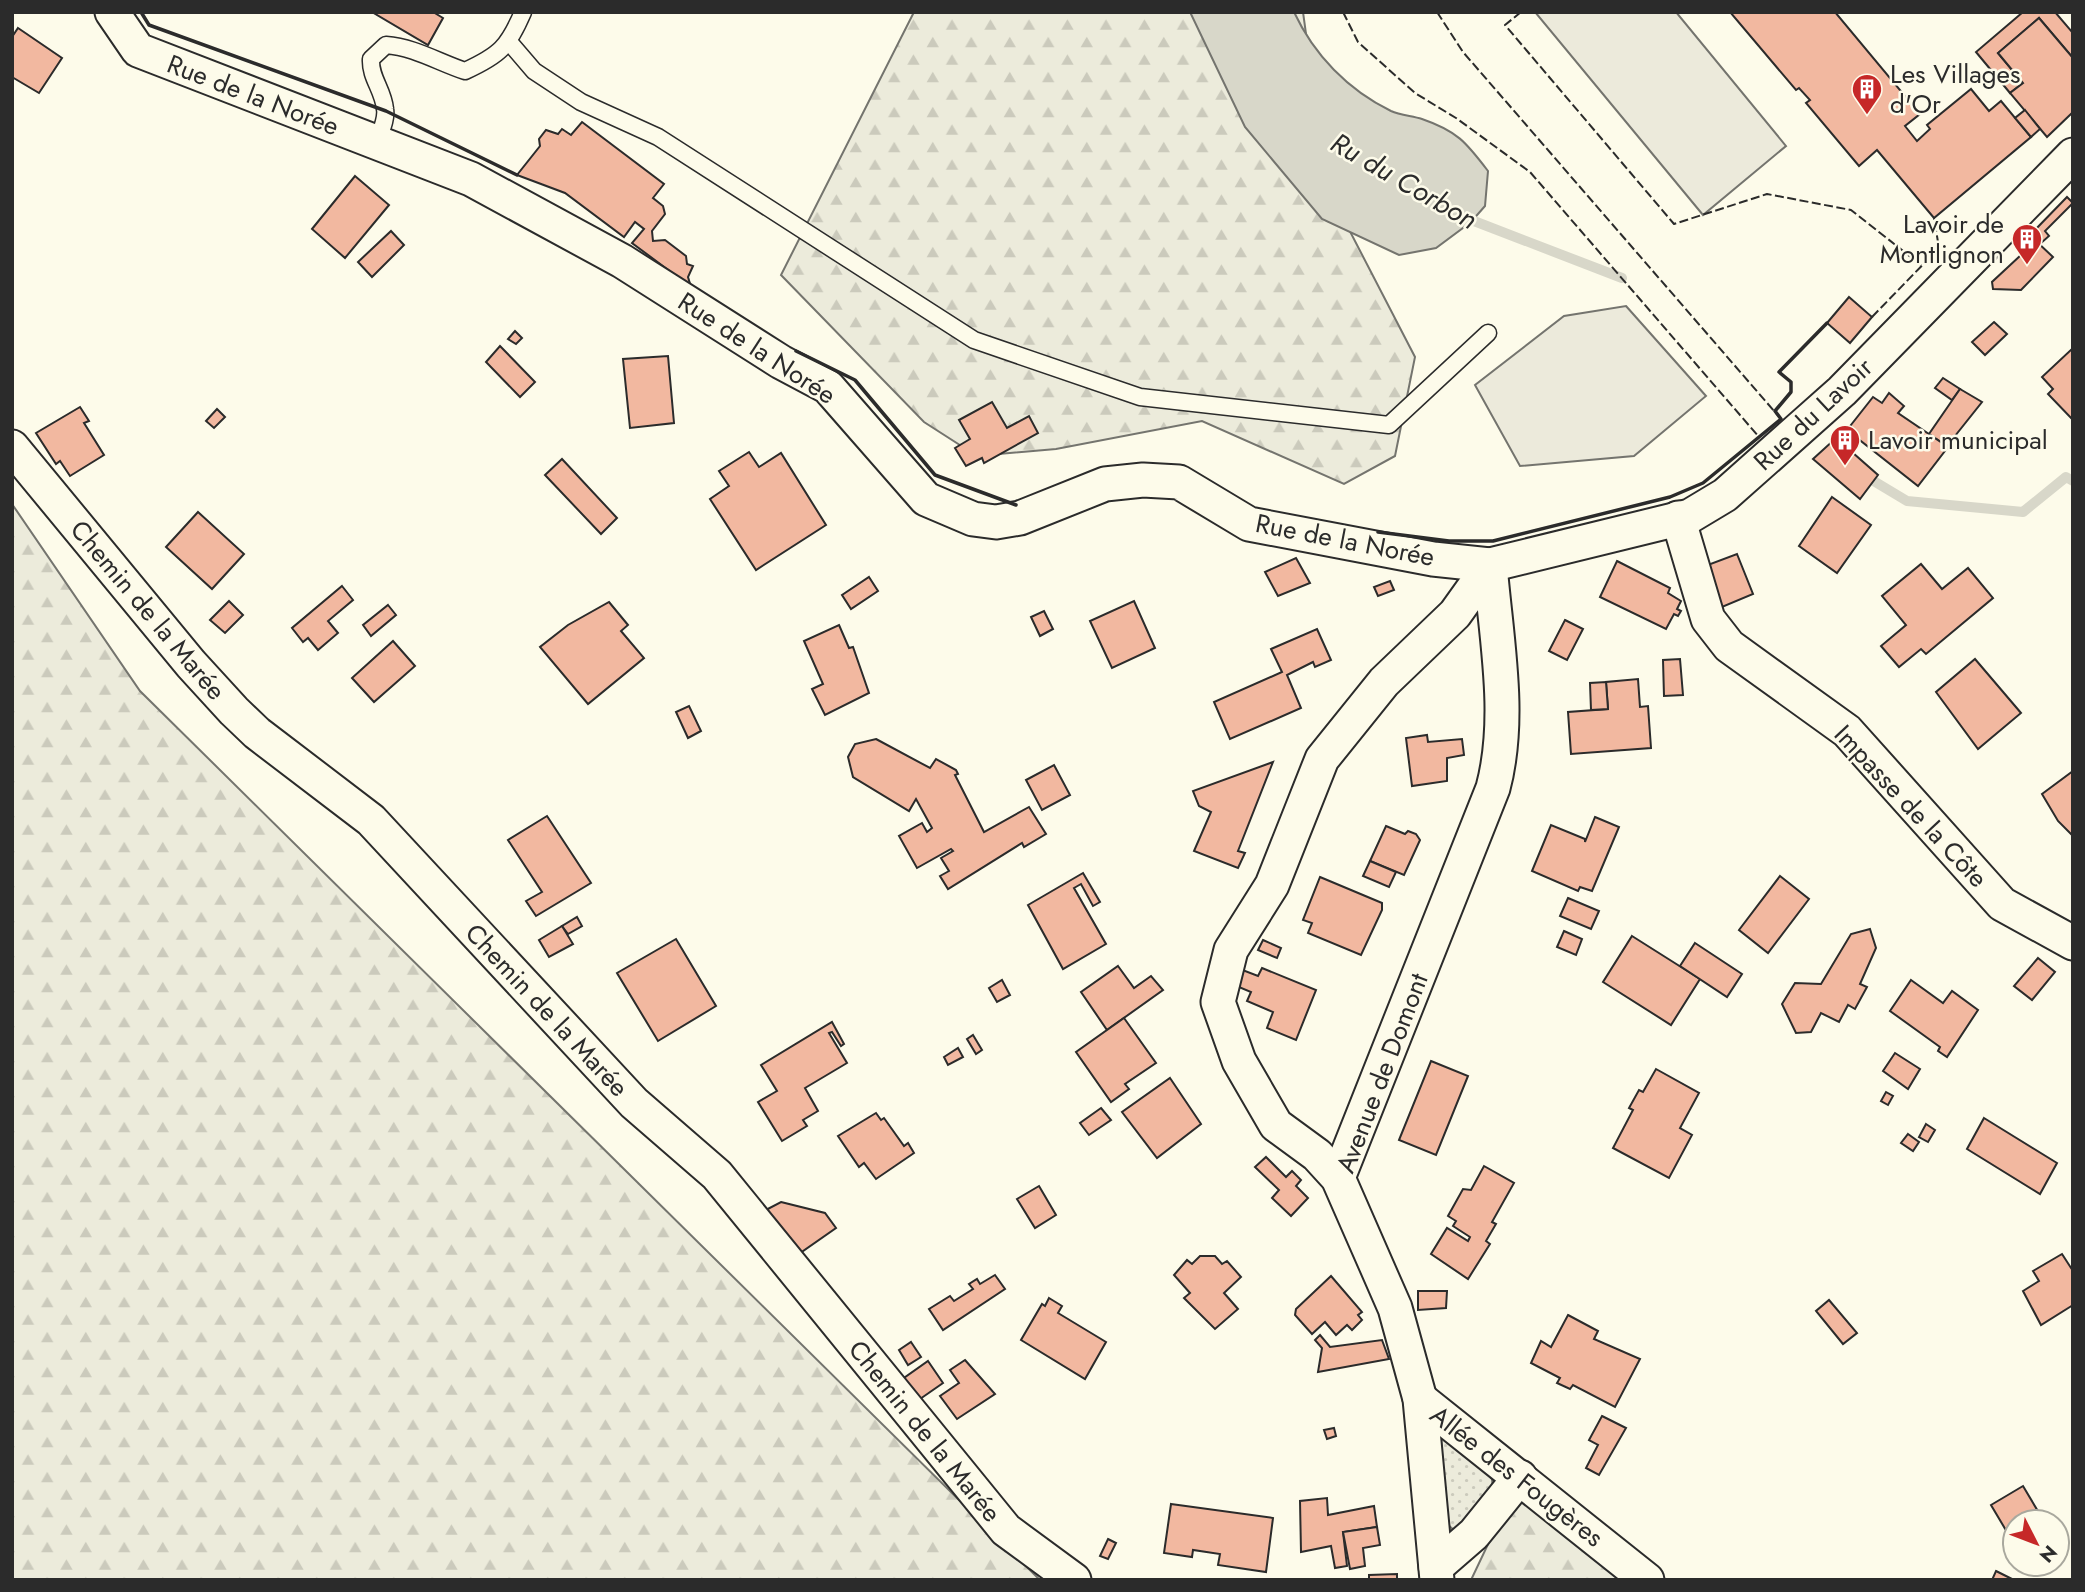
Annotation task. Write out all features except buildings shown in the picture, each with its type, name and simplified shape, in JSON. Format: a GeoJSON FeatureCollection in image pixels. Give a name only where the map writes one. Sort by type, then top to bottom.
{"type":"FeatureCollection","features":[{"type":"Feature","properties":{"kind":"street","name":"Rue de la Norée"},"geometry":{"type":"LineString","coordinates":[[112,12],[138,50],[471,179],[622,261],[781,362],[828,387],[926,499],[973,519],[996,522],[1020,518],[1105,484],[1143,480],[1179,482],[1250,524],[1433,559],[1490,565]]}},
{"type":"Feature","properties":{"kind":"street","name":"Rue du Lavoir"},"geometry":{"type":"LineString","coordinates":[[1490,565],[1690,516],[1725,495],[1842,391],[2073,155]]}},
{"type":"Feature","properties":{"kind":"street","name":"Chemin de la Marée"},"geometry":{"type":"LineString","coordinates":[[12,447],[191,664],[234,711],[257,733],[371,820],[634,1103],[717,1175],[1006,1530],[1074,1580]]}},
{"type":"Feature","properties":{"kind":"street","name":"Impasse de la Côte"},"geometry":{"type":"LineString","coordinates":[[1678,518],[1708,619],[1729,646],[1847,731],[2002,904],[2073,943]]}},
{"type":"Feature","properties":{"kind":"street","name":"Avenue de Domont"},"geometry":{"type":"LineString","coordinates":[[1437,1574],[1420,1399],[1395,1308],[1338,1178],[1493,788],[1501,758],[1503,730],[1490,565]]}},
{"type":"Feature","properties":{"kind":"street"},"geometry":{"type":"LineString","coordinates":[[1338,1178],[1317,1155],[1276,1125],[1239,1061],[1217,1002],[1231,950],[1272,885],[1322,758],[1384,682],[1455,614],[1490,565]]}},
{"type":"Feature","properties":{"kind":"street","name":"Allée des Fougères"},"geometry":{"type":"LineString","coordinates":[[1420,1399],[1647,1580]]}},
{"type":"Feature","properties":{"kind":"street"},"geometry":{"type":"LineString","coordinates":[[1437,1574],[1474,1534],[1520,1477]]}},
{"type":"Feature","properties":{"kind":"lane"},"geometry":{"type":"LineString","coordinates":[[377,143],[386,111],[379,86],[370,75],[371,59],[386,45],[409,47],[432,61],[465,71],[492,59],[510,43],[523,12]]}},
{"type":"Feature","properties":{"kind":"lane"},"geometry":{"type":"LineString","coordinates":[[510,43],[534,72],[581,103],[658,137],[974,340],[1140,397],[1389,425],[1488,333]]}},
{"type":"Feature","properties":{"kind":"green space"},"geometry":{"type":"Polygon","coordinates":[[[914,12],[1303,12],[1327,187],[1415,357],[1395,456],[1344,484],[1202,421],[1056,449],[977,456],[924,422],[781,275],[914,12]]]}},
{"type":"Feature","properties":{"kind":"green space"},"geometry":{"type":"Polygon","coordinates":[[[12,504],[140,691],[1040,1580],[12,1580],[12,504]]]}},
{"type":"Feature","properties":{"kind":"green space"},"geometry":{"type":"Polygon","coordinates":[[[1450,1435],[1492,1479],[1493,1491],[1456,1532],[1447,1524],[1441,1439],[1450,1435]]]}},
{"type":"Feature","properties":{"kind":"green space"},"geometry":{"type":"Polygon","coordinates":[[[1520,1477],[1642,1580],[1471,1580],[1520,1477]]]}},
{"type":"Feature","properties":{"kind":"shaded area"},"geometry":{"type":"Polygon","coordinates":[[[1535,12],[1676,12],[1786,146],[1703,215],[1535,12]]]}},
{"type":"Feature","properties":{"kind":"shaded area"},"geometry":{"type":"Polygon","coordinates":[[[1626,306],[1706,396],[1634,456],[1520,466],[1475,385],[1564,316],[1626,306]]]}},
{"type":"Feature","properties":{"kind":"water"},"geometry":{"type":"Polygon","coordinates":[[[1190,12],[1294,12],[1322,57],[1361,93],[1398,114],[1422,119],[1444,128],[1467,145],[1488,171],[1485,206],[1471,222],[1436,248],[1399,255],[1322,219],[1245,127],[1190,12]]]}},
{"type":"Feature","properties":{"kind":"waterway","name":"Ru du Corbon"},"geometry":{"type":"LineString","coordinates":[[1461,216],[1622,278]]}},
{"type":"Feature","properties":{"kind":"waterway","name":"Ru du Corbon"},"geometry":{"type":"LineString","coordinates":[[1872,480],[1907,501],[2023,512],[2066,477],[2073,481]]}},
{"type":"Feature","properties":{"kind":"fence"},"geometry":{"type":"LineString","coordinates":[[1343,12],[1358,42],[1415,93],[1456,118],[1530,172],[1759,437]]}},
{"type":"Feature","properties":{"kind":"fence"},"geometry":{"type":"LineString","coordinates":[[1437,12],[1463,52],[1781,419]]}},
{"type":"Feature","properties":{"kind":"fence"},"geometry":{"type":"LineString","coordinates":[[1521,12],[1505,25],[1674,224],[1767,194],[1851,210],[1921,265]]}},
{"type":"Feature","properties":{"kind":"fence"},"geometry":{"type":"LineString","coordinates":[[1872,317],[1939,248],[1934,218]]}},
{"type":"Feature","properties":{"kind":"wall"},"geometry":{"type":"LineString","coordinates":[[141,12],[149,25],[386,111],[517,175]]}},
{"type":"Feature","properties":{"kind":"wall"},"geometry":{"type":"LineString","coordinates":[[1378,532],[1449,541],[1493,541],[1670,497],[1703,483],[1781,419],[1775,411],[1791,392],[1791,382],[1779,372],[1827,323]]}},
{"type":"Feature","properties":{"kind":"wall"},"geometry":{"type":"LineString","coordinates":[[796,351],[855,380],[935,475],[1016,505]]}},
{"type":"Feature","properties":{"kind":"place","name":"Les Villages d'Or"},"geometry":{"type":"Point","coordinates":[1867,116]}},
{"type":"Feature","properties":{"kind":"place","name":"Lavoir de Montlignon"},"geometry":{"type":"Point","coordinates":[2027,266]}},
{"type":"Feature","properties":{"kind":"place","name":"Lavoir municipal"},"geometry":{"type":"Point","coordinates":[1845,467]}}]}
